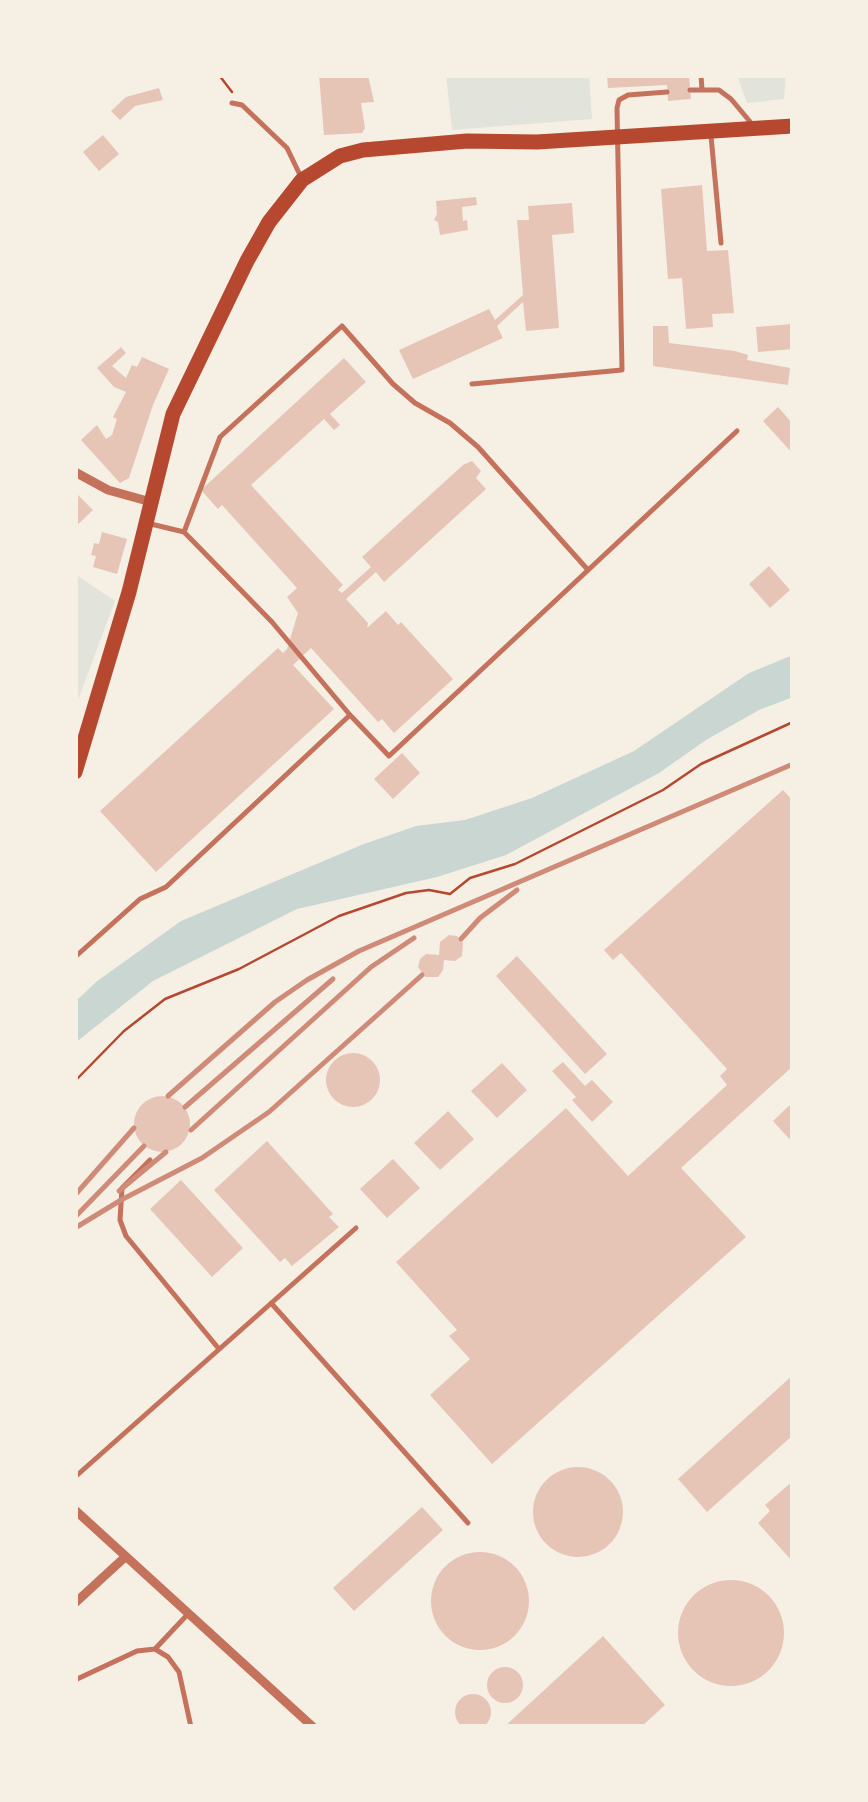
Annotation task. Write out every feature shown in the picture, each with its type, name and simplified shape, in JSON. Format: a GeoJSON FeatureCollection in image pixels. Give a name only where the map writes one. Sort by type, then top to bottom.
{"type":"FeatureCollection","features":[{"type":"Feature","properties":{"kind":"main road"},"geometry":{"type":"LineString","coordinates":[[75,772],[80,740],[146,523],[165,438],[181,396],[247,261],[269,222],[302,180],[340,156],[363,150],[467,140],[537,142],[793,126]]}},
{"type":"Feature","properties":{"kind":"street"},"geometry":{"type":"LineString","coordinates":[[75,472],[108,490],[151,502]]}},
{"type":"Feature","properties":{"kind":"street"},"geometry":{"type":"LineString","coordinates":[[75,1510],[313,1727]]}},
{"type":"Feature","properties":{"kind":"street"},"geometry":{"type":"LineString","coordinates":[[75,1602],[124,1558]]}},
{"type":"Feature","properties":{"kind":"lane"},"geometry":{"type":"LineString","coordinates":[[701,75],[702,90]]}},
{"type":"Feature","properties":{"kind":"lane"},"geometry":{"type":"LineString","coordinates":[[472,384],[622,370],[620,100],[628,94],[664,90]]}},
{"type":"Feature","properties":{"kind":"lane"},"geometry":{"type":"LineString","coordinates":[[690,90],[719,90],[731,98],[756,129]]}},
{"type":"Feature","properties":{"kind":"lane"},"geometry":{"type":"LineString","coordinates":[[232,103],[242,106],[287,148],[302,180]]}},
{"type":"Feature","properties":{"kind":"lane"},"geometry":{"type":"LineString","coordinates":[[710,131],[721,243]]}},
{"type":"Feature","properties":{"kind":"lane"},"geometry":{"type":"LineString","coordinates":[[184,532],[220,436],[342,326],[393,384],[423,410],[450,423],[478,447],[588,570]]}},
{"type":"Feature","properties":{"kind":"lane"},"geometry":{"type":"LineString","coordinates":[[146,523],[184,532],[272,622],[388,756],[737,430]]}},
{"type":"Feature","properties":{"kind":"lane"},"geometry":{"type":"LineString","coordinates":[[75,957],[140,900],[166,887],[350,715]]}},
{"type":"Feature","properties":{"kind":"lane"},"geometry":{"type":"LineString","coordinates":[[150,1160],[122,1188],[120,1220],[126,1236],[219,1348]]}},
{"type":"Feature","properties":{"kind":"lane"},"geometry":{"type":"LineString","coordinates":[[75,1476],[356,1228]]}},
{"type":"Feature","properties":{"kind":"lane"},"geometry":{"type":"LineString","coordinates":[[271,1303],[468,1523]]}},
{"type":"Feature","properties":{"kind":"lane"},"geometry":{"type":"LineString","coordinates":[[155,1649],[188,1614]]}},
{"type":"Feature","properties":{"kind":"lane"},"geometry":{"type":"LineString","coordinates":[[75,1680],[137,1650],[155,1649],[168,1657],[179,1672],[191,1727]]}},
{"type":"Feature","properties":{"kind":"path"},"geometry":{"type":"LineString","coordinates":[[218,75],[242,106]]}},
{"type":"Feature","properties":{"kind":"path"},"geometry":{"type":"LineString","coordinates":[[75,1082],[124,1031],[165,999],[239,969],[339,916],[406,892],[429,890],[450,894],[470,878],[514,864],[630,808],[701,764],[793,722]]}},
{"type":"Feature","properties":{"kind":"shaded area"},"geometry":{"type":"Polygon","coordinates":[[[446,75],[589,75],[592,119],[452,130],[446,75]]]}},
{"type":"Feature","properties":{"kind":"shaded area"},"geometry":{"type":"Polygon","coordinates":[[[737,75],[786,75],[784,99],[747,103],[737,75]]]}},
{"type":"Feature","properties":{"kind":"shaded area"},"geometry":{"type":"Polygon","coordinates":[[[75,574],[115,601],[75,708],[75,574]]]}},
{"type":"Feature","properties":{"kind":"shaded area"},"geometry":{"type":"Polygon","coordinates":[[[793,655],[793,697],[759,710],[706,740],[659,773],[506,855],[437,877],[297,909],[153,981],[75,1043],[75,1002],[96,982],[181,921],[364,844],[416,826],[465,820],[532,798],[634,751],[749,673],[793,655]]]}},
{"type":"Feature","properties":{"kind":"building"},"geometry":{"type":"Polygon","coordinates":[[[319,75],[368,75],[374,102],[361,103],[365,128],[362,133],[324,135],[319,75]]]}},
{"type":"Feature","properties":{"kind":"building"},"geometry":{"type":"Polygon","coordinates":[[[607,75],[689,75],[691,99],[668,101],[667,85],[608,88],[607,75]]]}},
{"type":"Feature","properties":{"kind":"building"},"geometry":{"type":"Polygon","coordinates":[[[159,88],[163,100],[135,106],[120,120],[111,111],[126,97],[159,88]]]}},
{"type":"Feature","properties":{"kind":"building"},"geometry":{"type":"Polygon","coordinates":[[[103,135],[119,154],[99,171],[83,152],[103,135]]]}},
{"type":"Feature","properties":{"kind":"building"},"geometry":{"type":"Polygon","coordinates":[[[702,185],[707,251],[728,250],[734,313],[712,314],[713,327],[686,329],[682,278],[668,279],[661,189],[702,185]]]}},
{"type":"Feature","properties":{"kind":"building"},"geometry":{"type":"Polygon","coordinates":[[[476,197],[477,205],[462,207],[468,230],[440,235],[434,220],[436,201],[476,197]]]}},
{"type":"Feature","properties":{"kind":"building"},"geometry":{"type":"Polygon","coordinates":[[[572,203],[574,233],[552,235],[559,328],[526,331],[523,302],[497,326],[503,338],[413,379],[399,350],[489,309],[495,320],[523,295],[517,220],[529,220],[528,206],[572,203]]]}},
{"type":"Feature","properties":{"kind":"building"},"geometry":{"type":"Polygon","coordinates":[[[793,324],[793,349],[758,352],[756,327],[793,324]]]}},
{"type":"Feature","properties":{"kind":"building"},"geometry":{"type":"Polygon","coordinates":[[[653,326],[668,326],[669,343],[735,351],[748,355],[747,360],[790,368],[788,385],[653,366],[653,326]]]}},
{"type":"Feature","properties":{"kind":"building"},"geometry":{"type":"Polygon","coordinates":[[[121,347],[126,353],[112,366],[126,378],[132,365],[137,367],[142,357],[169,369],[129,478],[120,483],[81,440],[97,425],[106,439],[112,435],[117,419],[113,417],[126,392],[114,387],[97,368],[121,347]]]}},
{"type":"Feature","properties":{"kind":"building"},"geometry":{"type":"Polygon","coordinates":[[[344,358],[366,382],[330,414],[340,425],[334,430],[324,419],[251,485],[343,585],[338,590],[342,593],[371,567],[362,557],[472,461],[481,471],[476,478],[486,489],[384,582],[376,572],[346,599],[368,623],[367,628],[386,611],[398,625],[401,622],[453,679],[394,733],[382,719],[378,722],[311,648],[293,665],[334,709],[156,872],[100,811],[278,648],[283,653],[287,649],[298,613],[287,597],[297,588],[222,505],[218,509],[201,490],[344,358]]]}},
{"type":"Feature","properties":{"kind":"building"},"geometry":{"type":"Polygon","coordinates":[[[778,407],[793,424],[793,454],[763,421],[778,407]]]}},
{"type":"Feature","properties":{"kind":"building"},"geometry":{"type":"Polygon","coordinates":[[[75,492],[93,510],[75,527],[75,492]]]}},
{"type":"Feature","properties":{"kind":"building"},"geometry":{"type":"Polygon","coordinates":[[[102,532],[127,539],[117,574],[93,567],[94,543],[99,544],[102,532]]]}},
{"type":"Feature","properties":{"kind":"building"},"geometry":{"type":"Polygon","coordinates":[[[769,566],[790,590],[770,608],[749,584],[769,566]]]}},
{"type":"Feature","properties":{"kind":"building"},"geometry":{"type":"Polygon","coordinates":[[[402,753],[420,773],[393,799],[374,779],[402,753]]]}},
{"type":"Feature","properties":{"kind":"building"},"geometry":{"type":"Polygon","coordinates":[[[783,790],[793,801],[793,1066],[681,1168],[746,1237],[492,1464],[430,1395],[470,1359],[449,1336],[457,1330],[396,1262],[566,1108],[628,1176],[727,1085],[720,1076],[727,1069],[621,953],[613,960],[604,950],[783,790]]]}},
{"type":"Feature","properties":{"kind":"building"},"geometry":{"type":"Polygon","coordinates":[[[449,935],[457,936],[463,943],[462,956],[455,961],[444,960],[438,977],[425,977],[418,967],[420,959],[426,954],[439,955],[440,942],[449,935]]]}},
{"type":"Feature","properties":{"kind":"building"},"geometry":{"type":"Polygon","coordinates":[[[517,956],[607,1054],[585,1074],[496,976],[517,956]]]}},
{"type":"Feature","properties":{"kind":"building"},"geometry":{"type":"Polygon","coordinates":[[[353,1053],[372,1061],[380,1080],[372,1099],[353,1107],[334,1099],[326,1080],[334,1061],[353,1053]]]}},
{"type":"Feature","properties":{"kind":"building"},"geometry":{"type":"Polygon","coordinates":[[[563,1062],[585,1086],[592,1080],[613,1102],[592,1122],[552,1071],[563,1062]]]}},
{"type":"Feature","properties":{"kind":"building"},"geometry":{"type":"Polygon","coordinates":[[[502,1063],[527,1090],[497,1118],[471,1091],[502,1063]]]}},
{"type":"Feature","properties":{"kind":"building"},"geometry":{"type":"Polygon","coordinates":[[[162,1096],[182,1104],[190,1124],[182,1144],[162,1152],[142,1144],[134,1124],[142,1104],[162,1096]]]}},
{"type":"Feature","properties":{"kind":"building"},"geometry":{"type":"Polygon","coordinates":[[[793,1102],[793,1143],[773,1121],[793,1102]]]}},
{"type":"Feature","properties":{"kind":"building"},"geometry":{"type":"Polygon","coordinates":[[[448,1111],[474,1139],[440,1170],[414,1143],[448,1111]]]}},
{"type":"Feature","properties":{"kind":"building"},"geometry":{"type":"Polygon","coordinates":[[[267,1141],[333,1214],[329,1217],[339,1227],[292,1266],[285,1258],[280,1262],[214,1190],[267,1141]]]}},
{"type":"Feature","properties":{"kind":"building"},"geometry":{"type":"Polygon","coordinates":[[[393,1159],[420,1188],[387,1218],[360,1189],[393,1159]]]}},
{"type":"Feature","properties":{"kind":"building"},"geometry":{"type":"Polygon","coordinates":[[[181,1180],[243,1248],[212,1277],[150,1209],[181,1180]]]}},
{"type":"Feature","properties":{"kind":"building"},"geometry":{"type":"Polygon","coordinates":[[[793,1375],[793,1435],[707,1512],[678,1479],[793,1375]]]}},
{"type":"Feature","properties":{"kind":"building"},"geometry":{"type":"Polygon","coordinates":[[[578,1467],[595,1470],[610,1480],[620,1495],[620,1529],[610,1544],[595,1554],[578,1557],[561,1554],[546,1544],[536,1529],[533,1512],[536,1495],[546,1480],[561,1470],[578,1467]]]}},
{"type":"Feature","properties":{"kind":"building"},"geometry":{"type":"Polygon","coordinates":[[[793,1481],[793,1562],[758,1523],[770,1511],[765,1505],[793,1481]]]}},
{"type":"Feature","properties":{"kind":"building"},"geometry":{"type":"Polygon","coordinates":[[[422,1507],[443,1530],[354,1611],[333,1588],[422,1507]]]}},
{"type":"Feature","properties":{"kind":"building"},"geometry":{"type":"Polygon","coordinates":[[[480,1552],[499,1556],[515,1566],[525,1582],[529,1601],[525,1620],[515,1636],[499,1646],[480,1650],[461,1646],[445,1636],[435,1620],[431,1601],[435,1582],[445,1566],[461,1556],[480,1552]]]}},
{"type":"Feature","properties":{"kind":"building"},"geometry":{"type":"Polygon","coordinates":[[[731,1580],[751,1584],[769,1595],[780,1613],[784,1633],[780,1653],[769,1671],[751,1682],[731,1686],[711,1682],[693,1671],[682,1653],[678,1633],[682,1613],[693,1595],[711,1584],[731,1580]]]}},
{"type":"Feature","properties":{"kind":"building"},"geometry":{"type":"Polygon","coordinates":[[[603,1636],[665,1705],[641,1727],[504,1727],[603,1636]]]}},
{"type":"Feature","properties":{"kind":"building"},"geometry":{"type":"Polygon","coordinates":[[[505,1667],[518,1672],[523,1685],[518,1698],[505,1703],[492,1698],[487,1685],[492,1672],[505,1667]]]}},
{"type":"Feature","properties":{"kind":"building"},"geometry":{"type":"Polygon","coordinates":[[[473,1694],[486,1699],[491,1712],[486,1725],[473,1730],[460,1725],[455,1712],[460,1699],[473,1694]]]}},
{"type":"Feature","properties":{"kind":"railway"},"geometry":{"type":"LineString","coordinates":[[168,1096],[275,1002],[359,951],[793,764]]}},
{"type":"Feature","properties":{"kind":"railway"},"geometry":{"type":"LineString","coordinates":[[461,939],[480,918],[517,890]]}},
{"type":"Feature","properties":{"kind":"railway"},"geometry":{"type":"LineString","coordinates":[[191,1130],[371,967],[414,938]]}},
{"type":"Feature","properties":{"kind":"railway"},"geometry":{"type":"LineString","coordinates":[[75,1228],[202,1158],[269,1112],[422,975]]}},
{"type":"Feature","properties":{"kind":"railway"},"geometry":{"type":"LineString","coordinates":[[185,1107],[333,979]]}},
{"type":"Feature","properties":{"kind":"railway"},"geometry":{"type":"LineString","coordinates":[[75,1195],[134,1128]]}},
{"type":"Feature","properties":{"kind":"railway"},"geometry":{"type":"LineString","coordinates":[[75,1217],[144,1146]]}},
{"type":"Feature","properties":{"kind":"railway"},"geometry":{"type":"LineString","coordinates":[[119,1191],[166,1152]]}}]}
